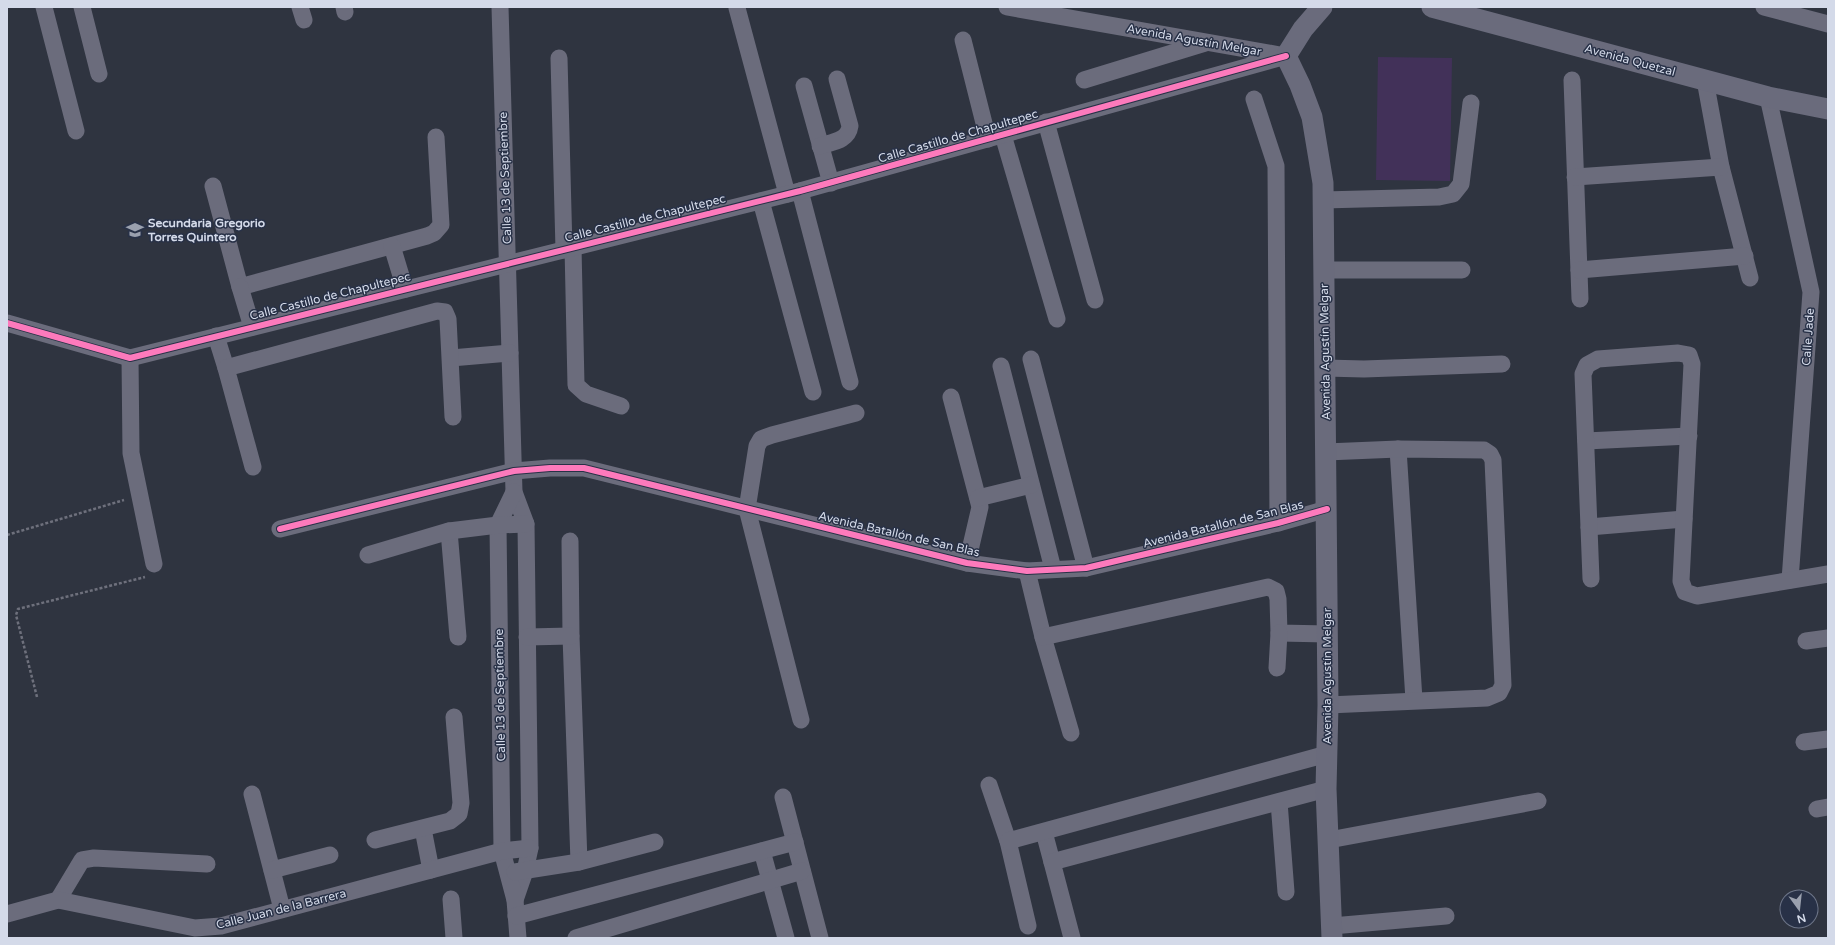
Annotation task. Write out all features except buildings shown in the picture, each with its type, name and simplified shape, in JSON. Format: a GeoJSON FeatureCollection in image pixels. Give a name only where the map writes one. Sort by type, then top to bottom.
{"type":"FeatureCollection","features":[{"type":"Feature","properties":{"kind":"main road"},"geometry":{"type":"LineString","coordinates":[[1286,56],[1303,29],[1322,7]]}},
{"type":"Feature","properties":{"kind":"main road","name":"Avenida Quetzal"},"geometry":{"type":"LineString","coordinates":[[1432,7],[1768,97],[1828,109]]}},
{"type":"Feature","properties":{"kind":"main road","name":"Avenida Agustín Melgar"},"geometry":{"type":"LineString","coordinates":[[1286,56],[1300,85],[1312,117],[1323,182],[1328,634],[1326,789],[1332,932]]}},
{"type":"Feature","properties":{"kind":"street"},"geometry":{"type":"LineString","coordinates":[[44,7],[76,131]]}},
{"type":"Feature","properties":{"kind":"street"},"geometry":{"type":"LineString","coordinates":[[82,7],[99,74]]}},
{"type":"Feature","properties":{"kind":"street","name":"Calle 13 de Septiembre"},"geometry":{"type":"LineString","coordinates":[[500,7],[514,492],[526,524],[530,848],[516,908]]}},
{"type":"Feature","properties":{"kind":"street","name":"Avenida Agustín Melgar"},"geometry":{"type":"LineString","coordinates":[[1007,7],[1286,56]]}},
{"type":"Feature","properties":{"kind":"street"},"geometry":{"type":"LineString","coordinates":[[1764,7],[1828,24]]}},
{"type":"Feature","properties":{"kind":"street"},"geometry":{"type":"LineString","coordinates":[[738,8],[850,382]]}},
{"type":"Feature","properties":{"kind":"street"},"geometry":{"type":"LineString","coordinates":[[963,40],[1057,319]]}},
{"type":"Feature","properties":{"kind":"street"},"geometry":{"type":"LineString","coordinates":[[1084,80],[1168,56],[1206,43]]}},
{"type":"Feature","properties":{"kind":"street","name":"Calle Castillo de Chapultepec"},"geometry":{"type":"LineString","coordinates":[[130,358],[793,193],[1286,56]]}},
{"type":"Feature","properties":{"kind":"street"},"geometry":{"type":"LineString","coordinates":[[559,58],[576,385],[586,394],[622,406]]}},
{"type":"Feature","properties":{"kind":"street"},"geometry":{"type":"LineString","coordinates":[[820,146],[843,139],[849,134],[850,126],[837,79]]}},
{"type":"Feature","properties":{"kind":"street"},"geometry":{"type":"LineString","coordinates":[[1572,80],[1574,177],[1580,299]]}},
{"type":"Feature","properties":{"kind":"street"},"geometry":{"type":"LineString","coordinates":[[1705,80],[1721,167],[1750,278]]}},
{"type":"Feature","properties":{"kind":"street"},"geometry":{"type":"LineString","coordinates":[[804,86],[831,183]]}},
{"type":"Feature","properties":{"kind":"street","name":"Calle Jade"},"geometry":{"type":"LineString","coordinates":[[1768,97],[1811,292],[1790,580]]}},
{"type":"Feature","properties":{"kind":"street"},"geometry":{"type":"LineString","coordinates":[[1254,99],[1276,166],[1278,524]]}},
{"type":"Feature","properties":{"kind":"street"},"geometry":{"type":"LineString","coordinates":[[1323,200],[1438,197],[1453,194],[1461,184],[1471,103]]}},
{"type":"Feature","properties":{"kind":"street"},"geometry":{"type":"LineString","coordinates":[[1046,122],[1096,300]]}},
{"type":"Feature","properties":{"kind":"street"},"geometry":{"type":"LineString","coordinates":[[240,287],[392,246],[434,233],[441,225],[436,137]]}},
{"type":"Feature","properties":{"kind":"street"},"geometry":{"type":"LineString","coordinates":[[1574,177],[1721,167]]}},
{"type":"Feature","properties":{"kind":"street"},"geometry":{"type":"LineString","coordinates":[[213,186],[252,328]]}},
{"type":"Feature","properties":{"kind":"street"},"geometry":{"type":"LineString","coordinates":[[761,201],[813,392]]}},
{"type":"Feature","properties":{"kind":"street"},"geometry":{"type":"LineString","coordinates":[[392,246],[405,289]]}},
{"type":"Feature","properties":{"kind":"street"},"geometry":{"type":"LineString","coordinates":[[1579,270],[1745,256]]}},
{"type":"Feature","properties":{"kind":"street"},"geometry":{"type":"LineString","coordinates":[[1324,270],[1462,270]]}},
{"type":"Feature","properties":{"kind":"street"},"geometry":{"type":"LineString","coordinates":[[226,368],[437,311],[445,312],[447,316],[453,417]]}},
{"type":"Feature","properties":{"kind":"street"},"geometry":{"type":"LineString","coordinates":[[7,323],[130,358],[131,453],[154,564]]}},
{"type":"Feature","properties":{"kind":"street"},"geometry":{"type":"LineString","coordinates":[[216,336],[253,467]]}},
{"type":"Feature","properties":{"kind":"street"},"geometry":{"type":"LineString","coordinates":[[450,358],[510,353]]}},
{"type":"Feature","properties":{"kind":"street"},"geometry":{"type":"LineString","coordinates":[[1591,579],[1584,374],[1587,365],[1598,359],[1678,353],[1689,355],[1692,364],[1680,581],[1685,592],[1697,596],[1828,574]]}},
{"type":"Feature","properties":{"kind":"street"},"geometry":{"type":"LineString","coordinates":[[1031,359],[1086,568]]}},
{"type":"Feature","properties":{"kind":"street"},"geometry":{"type":"LineString","coordinates":[[1325,368],[1364,369],[1502,364]]}},
{"type":"Feature","properties":{"kind":"street"},"geometry":{"type":"LineString","coordinates":[[1001,366],[1053,569]]}},
{"type":"Feature","properties":{"kind":"street"},"geometry":{"type":"LineString","coordinates":[[951,397],[980,507],[967,563]]}},
{"type":"Feature","properties":{"kind":"street"},"geometry":{"type":"LineString","coordinates":[[801,720],[747,509],[757,446],[761,439],[772,435],[856,413]]}},
{"type":"Feature","properties":{"kind":"street"},"geometry":{"type":"LineString","coordinates":[[1586,441],[1689,436]]}},
{"type":"Feature","properties":{"kind":"street"},"geometry":{"type":"LineString","coordinates":[[1398,449],[1414,700]]}},
{"type":"Feature","properties":{"kind":"street"},"geometry":{"type":"LineString","coordinates":[[1326,452],[1398,449],[1484,450],[1490,454],[1493,460],[1502,685],[1499,694],[1487,698],[1414,700],[1328,705]]}},
{"type":"Feature","properties":{"kind":"street","name":"Avenida Batallón de San Blas"},"geometry":{"type":"LineString","coordinates":[[280,529],[514,471],[550,468],[584,468],[967,563],[1027,571],[1086,568],[1278,524],[1327,509]]}},
{"type":"Feature","properties":{"kind":"street"},"geometry":{"type":"LineString","coordinates":[[978,498],[1031,485]]}},
{"type":"Feature","properties":{"kind":"street","name":"Calle 13 de Septiembre"},"geometry":{"type":"LineString","coordinates":[[514,492],[498,525],[502,851],[506,873],[516,908],[518,938]]}},
{"type":"Feature","properties":{"kind":"street"},"geometry":{"type":"LineString","coordinates":[[1589,527],[1684,519]]}},
{"type":"Feature","properties":{"kind":"street"},"geometry":{"type":"LineString","coordinates":[[368,555],[449,531],[498,525],[526,524]]}},
{"type":"Feature","properties":{"kind":"street"},"geometry":{"type":"LineString","coordinates":[[449,531],[458,637]]}},
{"type":"Feature","properties":{"kind":"street"},"geometry":{"type":"LineString","coordinates":[[570,541],[571,636],[579,862]]}},
{"type":"Feature","properties":{"kind":"street"},"geometry":{"type":"LineString","coordinates":[[1027,571],[1043,637],[1071,733]]}},
{"type":"Feature","properties":{"kind":"street"},"geometry":{"type":"LineString","coordinates":[[1043,637],[1268,586],[1276,591],[1278,599],[1279,633],[1277,668]]}},
{"type":"Feature","properties":{"kind":"street"},"geometry":{"type":"LineString","coordinates":[[1279,633],[1328,634]]}},
{"type":"Feature","properties":{"kind":"street"},"geometry":{"type":"LineString","coordinates":[[527,637],[571,636]]}},
{"type":"Feature","properties":{"kind":"street"},"geometry":{"type":"LineString","coordinates":[[1806,641],[1828,638]]}},
{"type":"Feature","properties":{"kind":"street"},"geometry":{"type":"LineString","coordinates":[[375,840],[450,821],[459,814],[461,803],[454,717]]}},
{"type":"Feature","properties":{"kind":"street"},"geometry":{"type":"LineString","coordinates":[[1804,742],[1828,739]]}},
{"type":"Feature","properties":{"kind":"street"},"geometry":{"type":"LineString","coordinates":[[1008,841],[1327,754]]}},
{"type":"Feature","properties":{"kind":"street"},"geometry":{"type":"LineString","coordinates":[[989,785],[1008,841],[1028,926]]}},
{"type":"Feature","properties":{"kind":"street"},"geometry":{"type":"LineString","coordinates":[[1052,862],[1326,789]]}},
{"type":"Feature","properties":{"kind":"street"},"geometry":{"type":"LineString","coordinates":[[252,794],[282,909]]}},
{"type":"Feature","properties":{"kind":"street"},"geometry":{"type":"LineString","coordinates":[[783,797],[820,938]]}},
{"type":"Feature","properties":{"kind":"street"},"geometry":{"type":"LineString","coordinates":[[1329,840],[1538,801]]}},
{"type":"Feature","properties":{"kind":"street"},"geometry":{"type":"LineString","coordinates":[[1279,802],[1286,892]]}},
{"type":"Feature","properties":{"kind":"street"},"geometry":{"type":"LineString","coordinates":[[423,829],[431,870]]}},
{"type":"Feature","properties":{"kind":"street"},"geometry":{"type":"LineString","coordinates":[[1044,832],[1072,938]]}},
{"type":"Feature","properties":{"kind":"street"},"geometry":{"type":"LineString","coordinates":[[506,873],[579,862],[655,842]]}},
{"type":"Feature","properties":{"kind":"street"},"geometry":{"type":"LineString","coordinates":[[516,908],[762,851],[794,842]]}},
{"type":"Feature","properties":{"kind":"street","name":"Calle Juan de la Barrera"},"geometry":{"type":"LineString","coordinates":[[7,914],[58,900],[195,928],[221,926],[502,851],[530,848]]}},
{"type":"Feature","properties":{"kind":"street"},"geometry":{"type":"LineString","coordinates":[[762,851],[786,938]]}},
{"type":"Feature","properties":{"kind":"street"},"geometry":{"type":"LineString","coordinates":[[272,870],[330,855]]}},
{"type":"Feature","properties":{"kind":"street"},"geometry":{"type":"LineString","coordinates":[[58,900],[82,860],[94,858],[207,864]]}},
{"type":"Feature","properties":{"kind":"street"},"geometry":{"type":"LineString","coordinates":[[576,938],[802,871]]}},
{"type":"Feature","properties":{"kind":"street"},"geometry":{"type":"LineString","coordinates":[[451,899],[454,938]]}},
{"type":"Feature","properties":{"kind":"street"},"geometry":{"type":"LineString","coordinates":[[1332,932],[1446,916]]}},
{"type":"Feature","properties":{"kind":"path"},"geometry":{"type":"LineString","coordinates":[[7,535],[140,495]]}},
{"type":"Feature","properties":{"kind":"path"},"geometry":{"type":"LineString","coordinates":[[37,697],[16,615],[18,609],[158,573],[154,564]]}},
{"type":"Feature","properties":{"kind":"shaded area"},"geometry":{"type":"Polygon","coordinates":[[[1378,57],[1452,58],[1450,181],[1376,180],[1378,57]]]}},
{"type":"Feature","properties":{"kind":"cycle path"},"geometry":{"type":"LineString","coordinates":[[7,323],[130,358],[800,191],[1286,56]]}},
{"type":"Feature","properties":{"kind":"cycle path"},"geometry":{"type":"LineString","coordinates":[[280,529],[514,471],[550,468],[584,468],[967,563],[1027,571],[1086,568],[1278,523],[1327,509]]}},
{"type":"Feature","properties":{"kind":"place","name":"Secundaria Gregorio Torres Quintero"},"geometry":{"type":"Point","coordinates":[135,230]}}]}
